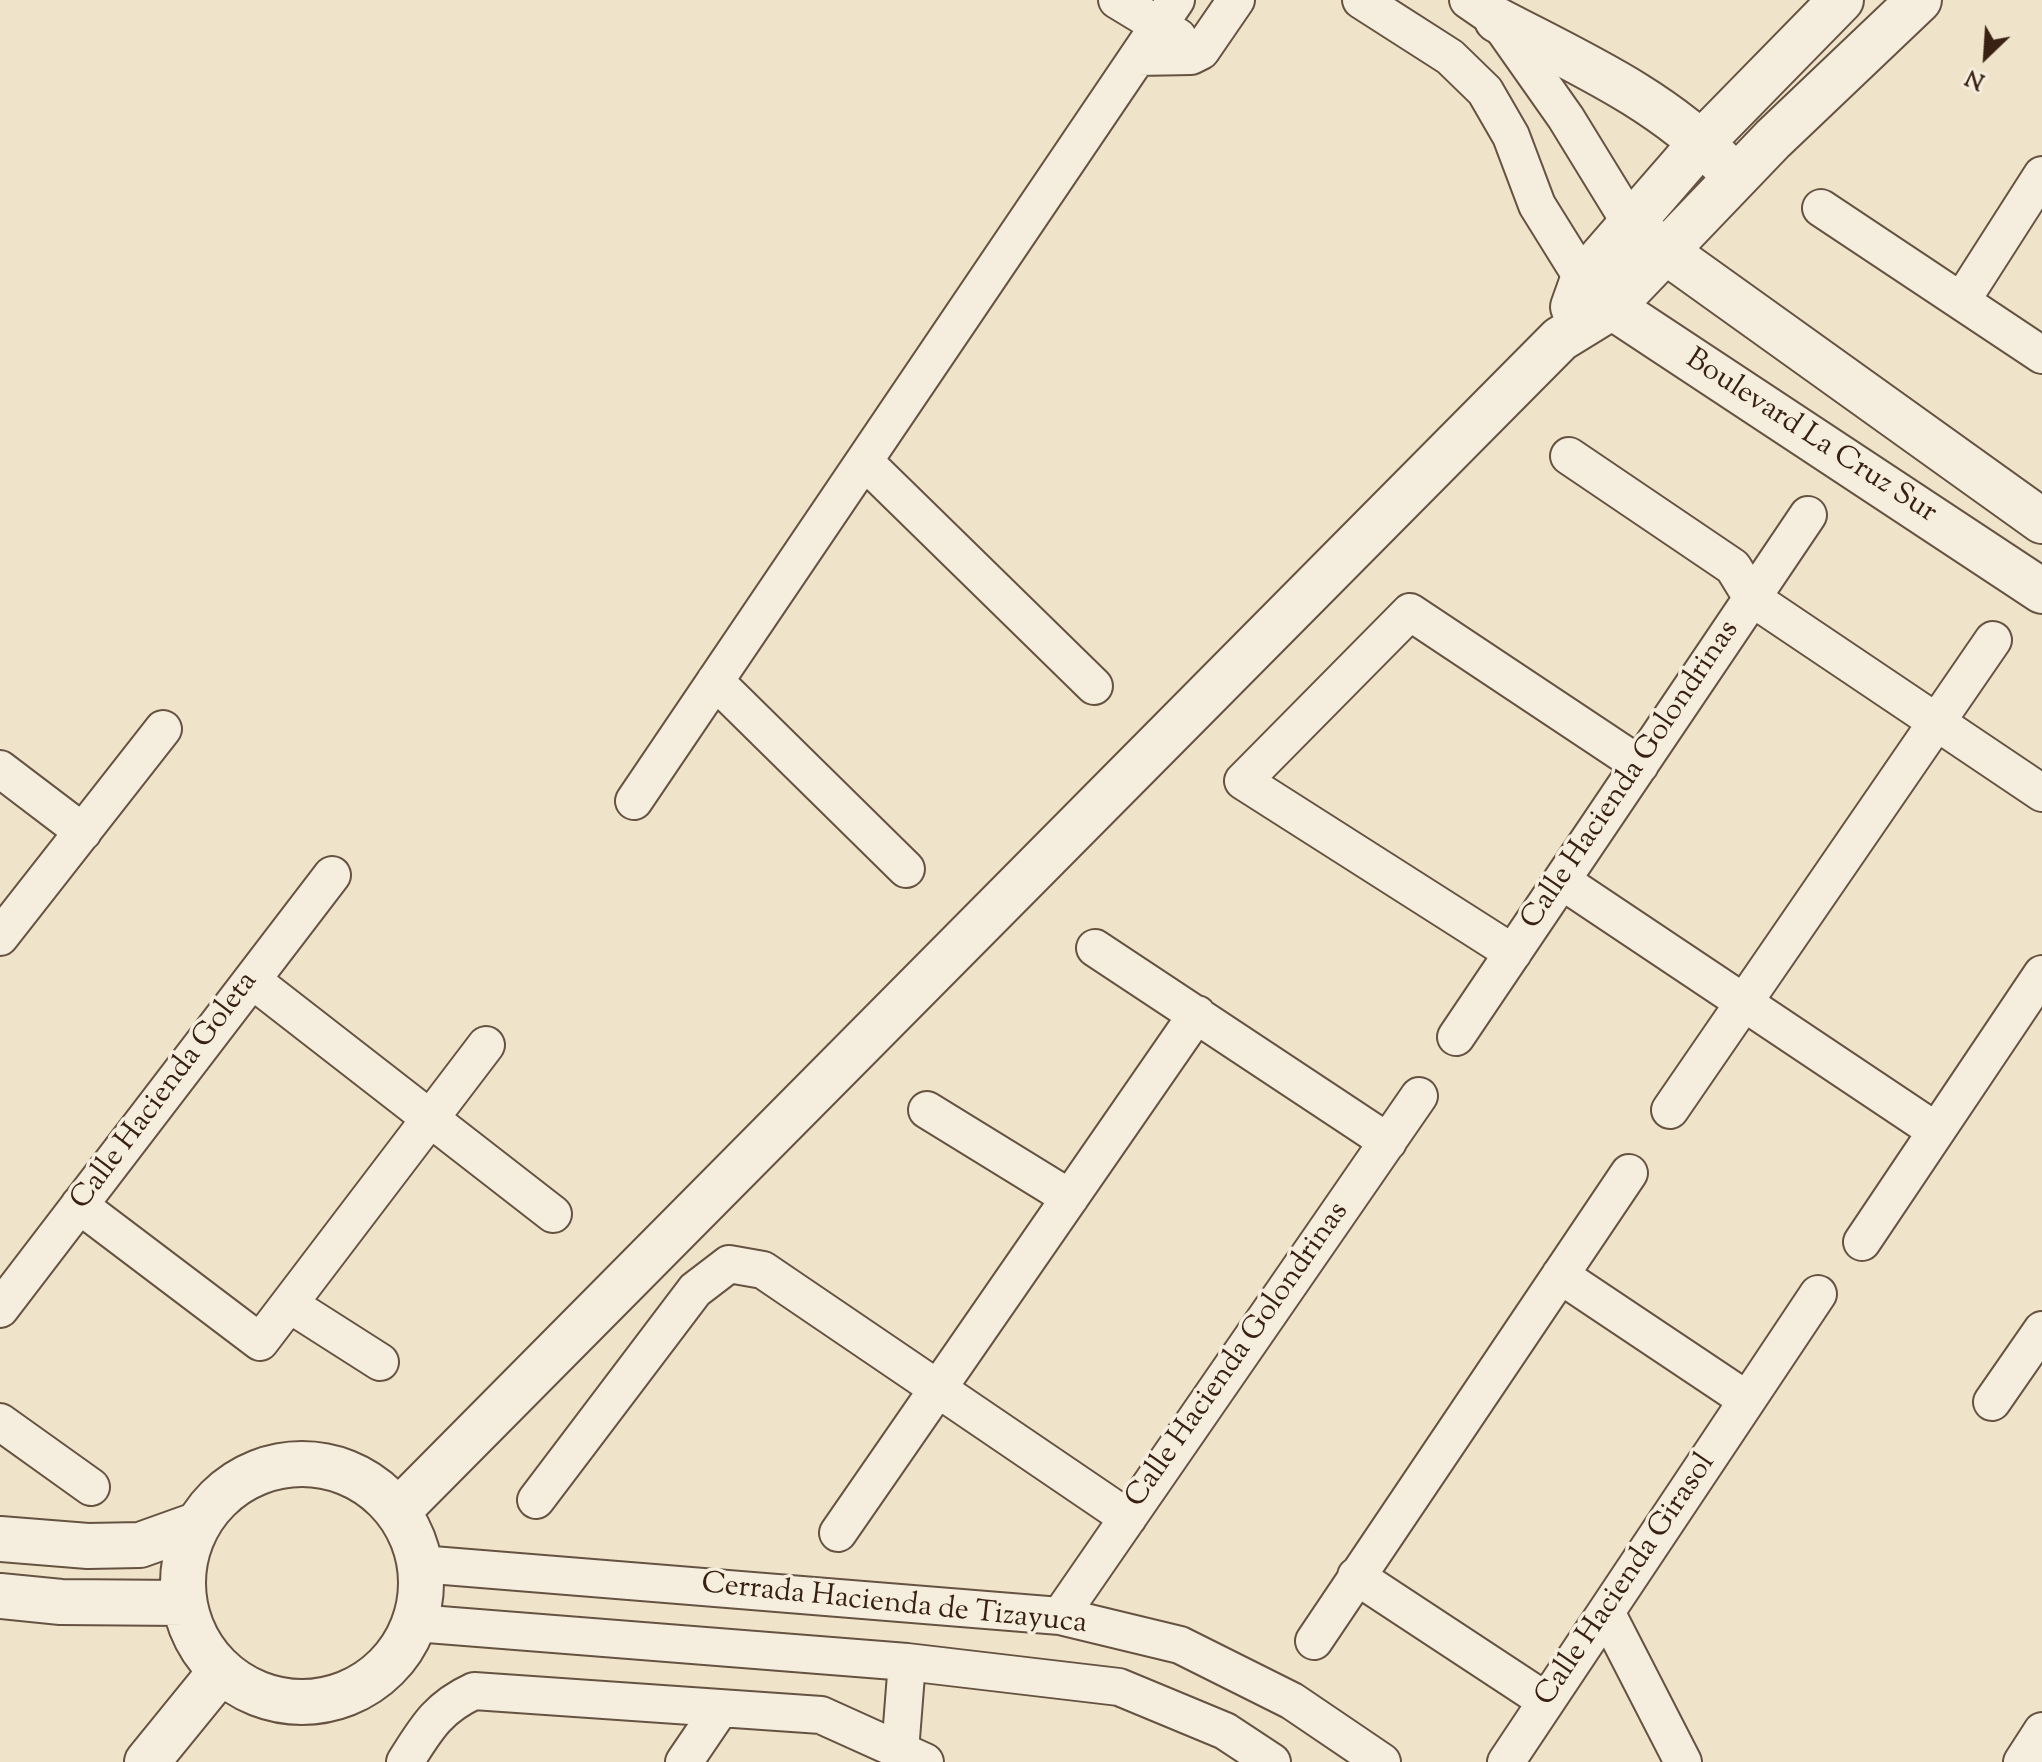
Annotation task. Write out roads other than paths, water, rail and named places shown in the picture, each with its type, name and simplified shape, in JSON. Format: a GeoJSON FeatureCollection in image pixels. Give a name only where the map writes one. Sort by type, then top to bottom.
{"type":"FeatureCollection","features":[{"type":"Feature","properties":{"kind":"street"},"geometry":{"type":"LineString","coordinates":[[1117,0],[1168,13],[1201,51]]}},
{"type":"Feature","properties":{"kind":"street"},"geometry":{"type":"LineString","coordinates":[[1138,57],[1191,56],[1201,51],[1236,0]]}},
{"type":"Feature","properties":{"kind":"street"},"geometry":{"type":"LineString","coordinates":[[1361,0],[1450,57],[1485,91],[1511,136],[1537,205],[1598,293]]}},
{"type":"Feature","properties":{"kind":"street"},"geometry":{"type":"LineString","coordinates":[[398,1511],[1560,339],[1598,293],[1631,224],[1702,142],[1841,0]]}},
{"type":"Feature","properties":{"kind":"street"},"geometry":{"type":"LineString","coordinates":[[1598,293],[1665,251],[1773,139],[1919,0]]}},
{"type":"Feature","properties":{"kind":"street"},"geometry":{"type":"LineString","coordinates":[[1483,10],[1566,118],[1631,224]]}},
{"type":"Feature","properties":{"kind":"street"},"geometry":{"type":"LineString","coordinates":[[1483,10],[1654,105],[1702,142],[1736,178]]}},
{"type":"Feature","properties":{"kind":"street"},"geometry":{"type":"LineString","coordinates":[[634,801],[1168,13]]}},
{"type":"Feature","properties":{"kind":"street"},"geometry":{"type":"LineString","coordinates":[[1962,300],[2042,175]]}},
{"type":"Feature","properties":{"kind":"street"},"geometry":{"type":"LineString","coordinates":[[1821,208],[2042,355]]}},
{"type":"Feature","properties":{"kind":"street","name":"Boulevard La Cruz Sur"},"geometry":{"type":"LineString","coordinates":[[1631,224],[2042,521]]}},
{"type":"Feature","properties":{"kind":"street","name":"Boulevard La Cruz Sur"},"geometry":{"type":"LineString","coordinates":[[1598,293],[2042,591]]}},
{"type":"Feature","properties":{"kind":"street"},"geometry":{"type":"LineString","coordinates":[[1569,456],[1733,567],[1752,598],[2042,793]]}},
{"type":"Feature","properties":{"kind":"street"},"geometry":{"type":"LineString","coordinates":[[864,461],[1094,686]]}},
{"type":"Feature","properties":{"kind":"street","name":"Calle Hacienda Golondrinas"},"geometry":{"type":"LineString","coordinates":[[1456,1037],[1808,515]]}},
{"type":"Feature","properties":{"kind":"street"},"geometry":{"type":"LineString","coordinates":[[1513,953],[1243,781],[1410,612],[1640,765]]}},
{"type":"Feature","properties":{"kind":"street"},"geometry":{"type":"LineString","coordinates":[[1670,1110],[1993,640]]}},
{"type":"Feature","properties":{"kind":"street"},"geometry":{"type":"LineString","coordinates":[[715,681],[906,869]]}},
{"type":"Feature","properties":{"kind":"street"},"geometry":{"type":"LineString","coordinates":[[0,937],[163,729]]}},
{"type":"Feature","properties":{"kind":"street"},"geometry":{"type":"LineString","coordinates":[[0,769],[83,832]]}},
{"type":"Feature","properties":{"kind":"street","name":"Calle Hacienda Goleta"},"geometry":{"type":"LineString","coordinates":[[0,1309],[332,875]]}},
{"type":"Feature","properties":{"kind":"street"},"geometry":{"type":"LineString","coordinates":[[1562,881],[1936,1131]]}},
{"type":"Feature","properties":{"kind":"street"},"geometry":{"type":"LineString","coordinates":[[1095,948],[1388,1142]]}},
{"type":"Feature","properties":{"kind":"street"},"geometry":{"type":"LineString","coordinates":[[1862,1242],[2042,974]]}},
{"type":"Feature","properties":{"kind":"street"},"geometry":{"type":"LineString","coordinates":[[252,980],[553,1214]]}},
{"type":"Feature","properties":{"kind":"street"},"geometry":{"type":"LineString","coordinates":[[838,1533],[1197,1014]]}},
{"type":"Feature","properties":{"kind":"street"},"geometry":{"type":"LineString","coordinates":[[79,1205],[260,1342],[486,1045]]}},
{"type":"Feature","properties":{"kind":"street","name":"Calle Hacienda Golondrinas"},"geometry":{"type":"LineString","coordinates":[[1060,1616],[1419,1096]]}},
{"type":"Feature","properties":{"kind":"street"},"geometry":{"type":"LineString","coordinates":[[927,1110],[1070,1198]]}},
{"type":"Feature","properties":{"kind":"street"},"geometry":{"type":"LineString","coordinates":[[1314,1641],[1629,1173]]}},
{"type":"Feature","properties":{"kind":"street"},"geometry":{"type":"LineString","coordinates":[[536,1500],[695,1290],[729,1264],[763,1270],[1128,1518]]}},
{"type":"Feature","properties":{"kind":"street"},"geometry":{"type":"LineString","coordinates":[[1560,1275],[1747,1400]]}},
{"type":"Feature","properties":{"kind":"street","name":"Calle Hacienda Girasol"},"geometry":{"type":"LineString","coordinates":[[1506,1762],[1818,1294]]}},
{"type":"Feature","properties":{"kind":"street"},"geometry":{"type":"LineString","coordinates":[[289,1304],[380,1362]]}},
{"type":"Feature","properties":{"kind":"street"},"geometry":{"type":"LineString","coordinates":[[1992,1402],[2042,1330]]}},
{"type":"Feature","properties":{"kind":"street"},"geometry":{"type":"LineString","coordinates":[[0,1422],[91,1487]]}},
{"type":"Feature","properties":{"kind":"street"},"geometry":{"type":"LineString","coordinates":[[293,1463],[333,1467],[369,1483],[398,1511],[416,1546],[422,1584],[415,1623],[397,1658],[368,1684],[332,1699],[293,1703],[255,1693],[221,1671],[196,1641],[183,1603],[183,1563],[196,1525],[220,1494],[254,1472],[293,1463]]}},
{"type":"Feature","properties":{"kind":"street"},"geometry":{"type":"LineString","coordinates":[[0,1539],[88,1546],[140,1545],[196,1525]]}},
{"type":"Feature","properties":{"kind":"street","name":"Cerrada Hacienda de Tizayuca"},"geometry":{"type":"LineString","coordinates":[[420,1564],[1060,1616],[1180,1645],[1292,1701],[1382,1762]]}},
{"type":"Feature","properties":{"kind":"street"},"geometry":{"type":"LineString","coordinates":[[1356,1576],[1546,1701]]}},
{"type":"Feature","properties":{"kind":"street"},"geometry":{"type":"LineString","coordinates":[[0,1596],[61,1602],[183,1603]]}},
{"type":"Feature","properties":{"kind":"street"},"geometry":{"type":"LineString","coordinates":[[1606,1612],[1683,1762]]}},
{"type":"Feature","properties":{"kind":"street","name":"Cerrada Hacienda de Tizayuca"},"geometry":{"type":"LineString","coordinates":[[415,1623],[907,1662],[1119,1687],[1225,1731],[1272,1762]]}},
{"type":"Feature","properties":{"kind":"street"},"geometry":{"type":"LineString","coordinates":[[405,1762],[436,1714],[474,1691],[821,1715],[912,1756],[907,1662]]}},
{"type":"Feature","properties":{"kind":"street"},"geometry":{"type":"LineString","coordinates":[[147,1762],[221,1671]]}},
{"type":"Feature","properties":{"kind":"street"},"geometry":{"type":"LineString","coordinates":[[684,1762],[720,1709]]}},
{"type":"Feature","properties":{"kind":"street"},"geometry":{"type":"LineString","coordinates":[[2022,1762],[2042,1731]]}}]}
